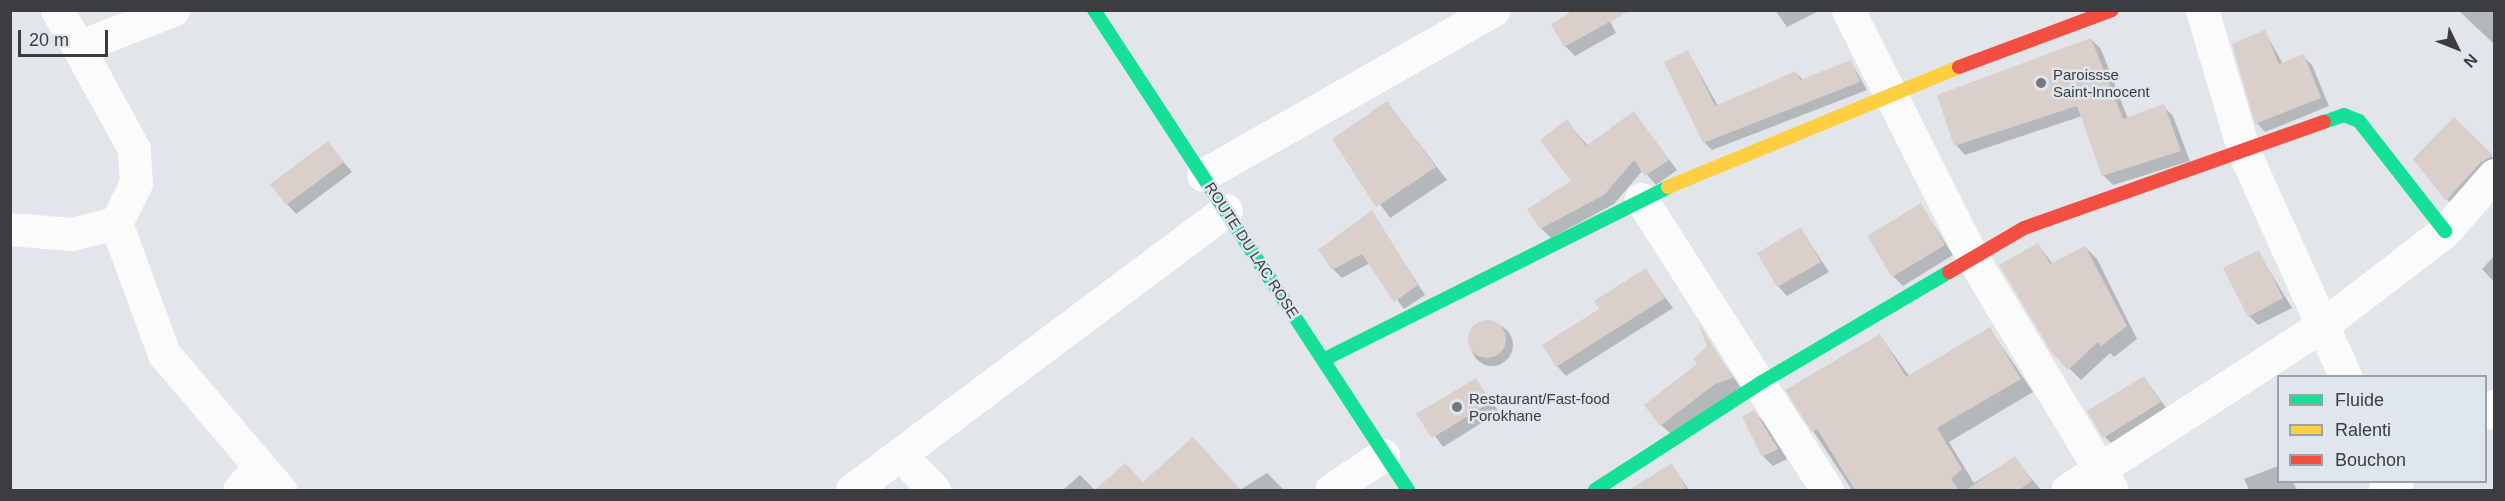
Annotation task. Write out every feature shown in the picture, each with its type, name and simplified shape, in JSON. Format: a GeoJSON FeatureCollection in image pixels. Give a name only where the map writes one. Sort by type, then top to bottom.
{"type":"FeatureCollection","features":[{"type":"Feature","properties":{"kind":"street"},"geometry":{"type":"LineString","coordinates":[[57,10],[134,149],[136,183],[116,223],[164,354],[248,479],[280,490]]}},
{"type":"Feature","properties":{"kind":"street"},"geometry":{"type":"LineString","coordinates":[[78,47],[173,10]]}},
{"type":"Feature","properties":{"kind":"street","name":"ROUTE DU LAC ROSE"},"geometry":{"type":"LineString","coordinates":[[1094,10],[1408,490]]}},
{"type":"Feature","properties":{"kind":"street"},"geometry":{"type":"LineString","coordinates":[[1203,175],[1493,10]]}},
{"type":"Feature","properties":{"kind":"street"},"geometry":{"type":"LineString","coordinates":[[1848,10],[1972,257],[2106,481]]}},
{"type":"Feature","properties":{"kind":"street"},"geometry":{"type":"LineString","coordinates":[[1323,360],[1641,199],[1888,93],[2112,10]]}},
{"type":"Feature","properties":{"kind":"street"},"geometry":{"type":"LineString","coordinates":[[2202,10],[2244,152],[2320,327],[2344,375]]}},
{"type":"Feature","properties":{"kind":"street"},"geometry":{"type":"LineString","coordinates":[[1594,490],[1762,382],[1972,257],[2039,222],[2353,117],[2445,231]]}},
{"type":"Feature","properties":{"kind":"street"},"geometry":{"type":"LineString","coordinates":[[2067,490],[2106,481],[2320,327],[2445,231],[2494,175]]}},
{"type":"Feature","properties":{"kind":"street"},"geometry":{"type":"LineString","coordinates":[[1641,199],[1762,382],[1827,490]]}},
{"type":"Feature","properties":{"kind":"street"},"geometry":{"type":"LineString","coordinates":[[852,490],[1226,210]]}},
{"type":"Feature","properties":{"kind":"street"},"geometry":{"type":"LineString","coordinates":[[10,229],[71,234],[116,223]]}},
{"type":"Feature","properties":{"kind":"street"},"geometry":{"type":"LineString","coordinates":[[900,454],[934,490]]}},
{"type":"Feature","properties":{"kind":"street"},"geometry":{"type":"LineString","coordinates":[[1331,490],[1383,455]]}},
{"type":"Feature","properties":{"kind":"building"},"geometry":{"type":"Polygon","coordinates":[[[1575,10],[1631,10],[1564,47],[1551,24],[1575,10]]]}},
{"type":"Feature","properties":{"kind":"building"},"geometry":{"type":"Polygon","coordinates":[[[2265,30],[2279,64],[2304,54],[2321,98],[2255,124],[2232,44],[2265,30]]]}},
{"type":"Feature","properties":{"kind":"building"},"geometry":{"type":"Polygon","coordinates":[[[2091,38],[2123,119],[2164,104],[2181,151],[2102,176],[2077,106],[1954,146],[1937,95],[2091,38]]]}},
{"type":"Feature","properties":{"kind":"building"},"geometry":{"type":"Polygon","coordinates":[[[1688,50],[1715,106],[1796,71],[1800,80],[1851,60],[1860,82],[1703,143],[1664,62],[1688,50]]]}},
{"type":"Feature","properties":{"kind":"building"},"geometry":{"type":"Polygon","coordinates":[[[1387,101],[1436,167],[1376,207],[1332,139],[1387,101]]]}},
{"type":"Feature","properties":{"kind":"building"},"geometry":{"type":"Polygon","coordinates":[[[1634,111],[1669,160],[1645,176],[1634,160],[1604,195],[1540,229],[1527,209],[1571,181],[1540,140],[1567,119],[1586,146],[1634,111]]]}},
{"type":"Feature","properties":{"kind":"building"},"geometry":{"type":"Polygon","coordinates":[[[2454,117],[2493,155],[2480,163],[2446,201],[2413,159],[2454,117]]]}},
{"type":"Feature","properties":{"kind":"building"},"geometry":{"type":"Polygon","coordinates":[[[328,141],[344,162],[286,205],[270,184],[328,141]]]}},
{"type":"Feature","properties":{"kind":"building"},"geometry":{"type":"Polygon","coordinates":[[[1921,203],[1945,245],[1892,277],[1867,236],[1921,203]]]}},
{"type":"Feature","properties":{"kind":"building"},"geometry":{"type":"Polygon","coordinates":[[[1372,210],[1418,285],[1394,302],[1362,254],[1332,270],[1318,250],[1372,210]]]}},
{"type":"Feature","properties":{"kind":"building"},"geometry":{"type":"Polygon","coordinates":[[[1801,227],[1821,262],[1777,287],[1757,253],[1801,227]]]}},
{"type":"Feature","properties":{"kind":"building"},"geometry":{"type":"Polygon","coordinates":[[[2038,243],[2050,264],[2085,246],[2127,326],[2101,346],[2098,342],[2068,370],[2052,353],[1999,265],[2038,243]]]}},
{"type":"Feature","properties":{"kind":"building"},"geometry":{"type":"Polygon","coordinates":[[[2259,250],[2283,298],[2248,317],[2223,268],[2259,250]]]}},
{"type":"Feature","properties":{"kind":"building"},"geometry":{"type":"Polygon","coordinates":[[[1646,268],[1665,298],[1556,367],[1542,345],[1599,309],[1594,301],[1646,268]]]}},
{"type":"Feature","properties":{"kind":"building"},"geometry":{"type":"Polygon","coordinates":[[[1487,320],[1494,321],[1500,326],[1505,332],[1505,346],[1500,352],[1494,357],[1487,358],[1480,357],[1474,352],[1469,346],[1468,339],[1469,332],[1474,326],[1480,321],[1487,320]]]}},
{"type":"Feature","properties":{"kind":"building"},"geometry":{"type":"Polygon","coordinates":[[[1699,324],[1733,378],[1715,384],[1660,426],[1644,405],[1697,364],[1693,359],[1707,347],[1699,324]]]}},
{"type":"Feature","properties":{"kind":"building"},"geometry":{"type":"Polygon","coordinates":[[[1990,327],[2021,379],[1937,428],[1962,469],[1951,479],[1959,490],[1855,490],[1817,429],[1812,432],[1785,390],[1880,334],[1906,377],[1990,327]]]}},
{"type":"Feature","properties":{"kind":"building"},"geometry":{"type":"Polygon","coordinates":[[[2144,376],[2161,402],[2103,438],[2087,411],[2144,376]]]}},
{"type":"Feature","properties":{"kind":"building"},"geometry":{"type":"Polygon","coordinates":[[[1476,378],[1491,402],[1432,438],[1416,414],[1476,378]]]}},
{"type":"Feature","properties":{"kind":"building"},"geometry":{"type":"Polygon","coordinates":[[[1754,410],[1778,449],[1762,457],[1742,417],[1754,410]]]}},
{"type":"Feature","properties":{"kind":"building"},"geometry":{"type":"Polygon","coordinates":[[[1193,437],[1241,490],[1095,490],[1125,463],[1143,482],[1193,437]]]}},
{"type":"Feature","properties":{"kind":"building"},"geometry":{"type":"Polygon","coordinates":[[[2015,456],[2032,481],[2019,490],[1966,490],[2015,456]]]}},
{"type":"Feature","properties":{"kind":"building"},"geometry":{"type":"Polygon","coordinates":[[[1672,463],[1687,490],[1629,490],[1672,463]]]}},
{"type":"Feature","properties":{"kind":"traffic: fast"},"geometry":{"type":"LineString","coordinates":[[1094,10],[1408,490]]}},
{"type":"Feature","properties":{"kind":"traffic: fast"},"geometry":{"type":"LineString","coordinates":[[2324,122],[2344,115],[2359,121],[2445,231]]}},
{"type":"Feature","properties":{"kind":"traffic: fast"},"geometry":{"type":"LineString","coordinates":[[1323,360],[1668,187]]}},
{"type":"Feature","properties":{"kind":"traffic: fast"},"geometry":{"type":"LineString","coordinates":[[1595,490],[1762,382],[1949,272]]}},
{"type":"Feature","properties":{"kind":"traffic: slow"},"geometry":{"type":"LineString","coordinates":[[1668,187],[1959,67]]}},
{"type":"Feature","properties":{"kind":"traffic: jam"},"geometry":{"type":"LineString","coordinates":[[1959,67],[2112,10]]}},
{"type":"Feature","properties":{"kind":"traffic: jam"},"geometry":{"type":"LineString","coordinates":[[1949,272],[2024,228],[2324,122]]}},
{"type":"Feature","properties":{"kind":"place","name":"Paroissse Saint-Innocent"},"geometry":{"type":"Point","coordinates":[2041,83]}},
{"type":"Feature","properties":{"kind":"place","name":"Restaurant/Fast-food Porokhane"},"geometry":{"type":"Point","coordinates":[1457,407]}}]}
